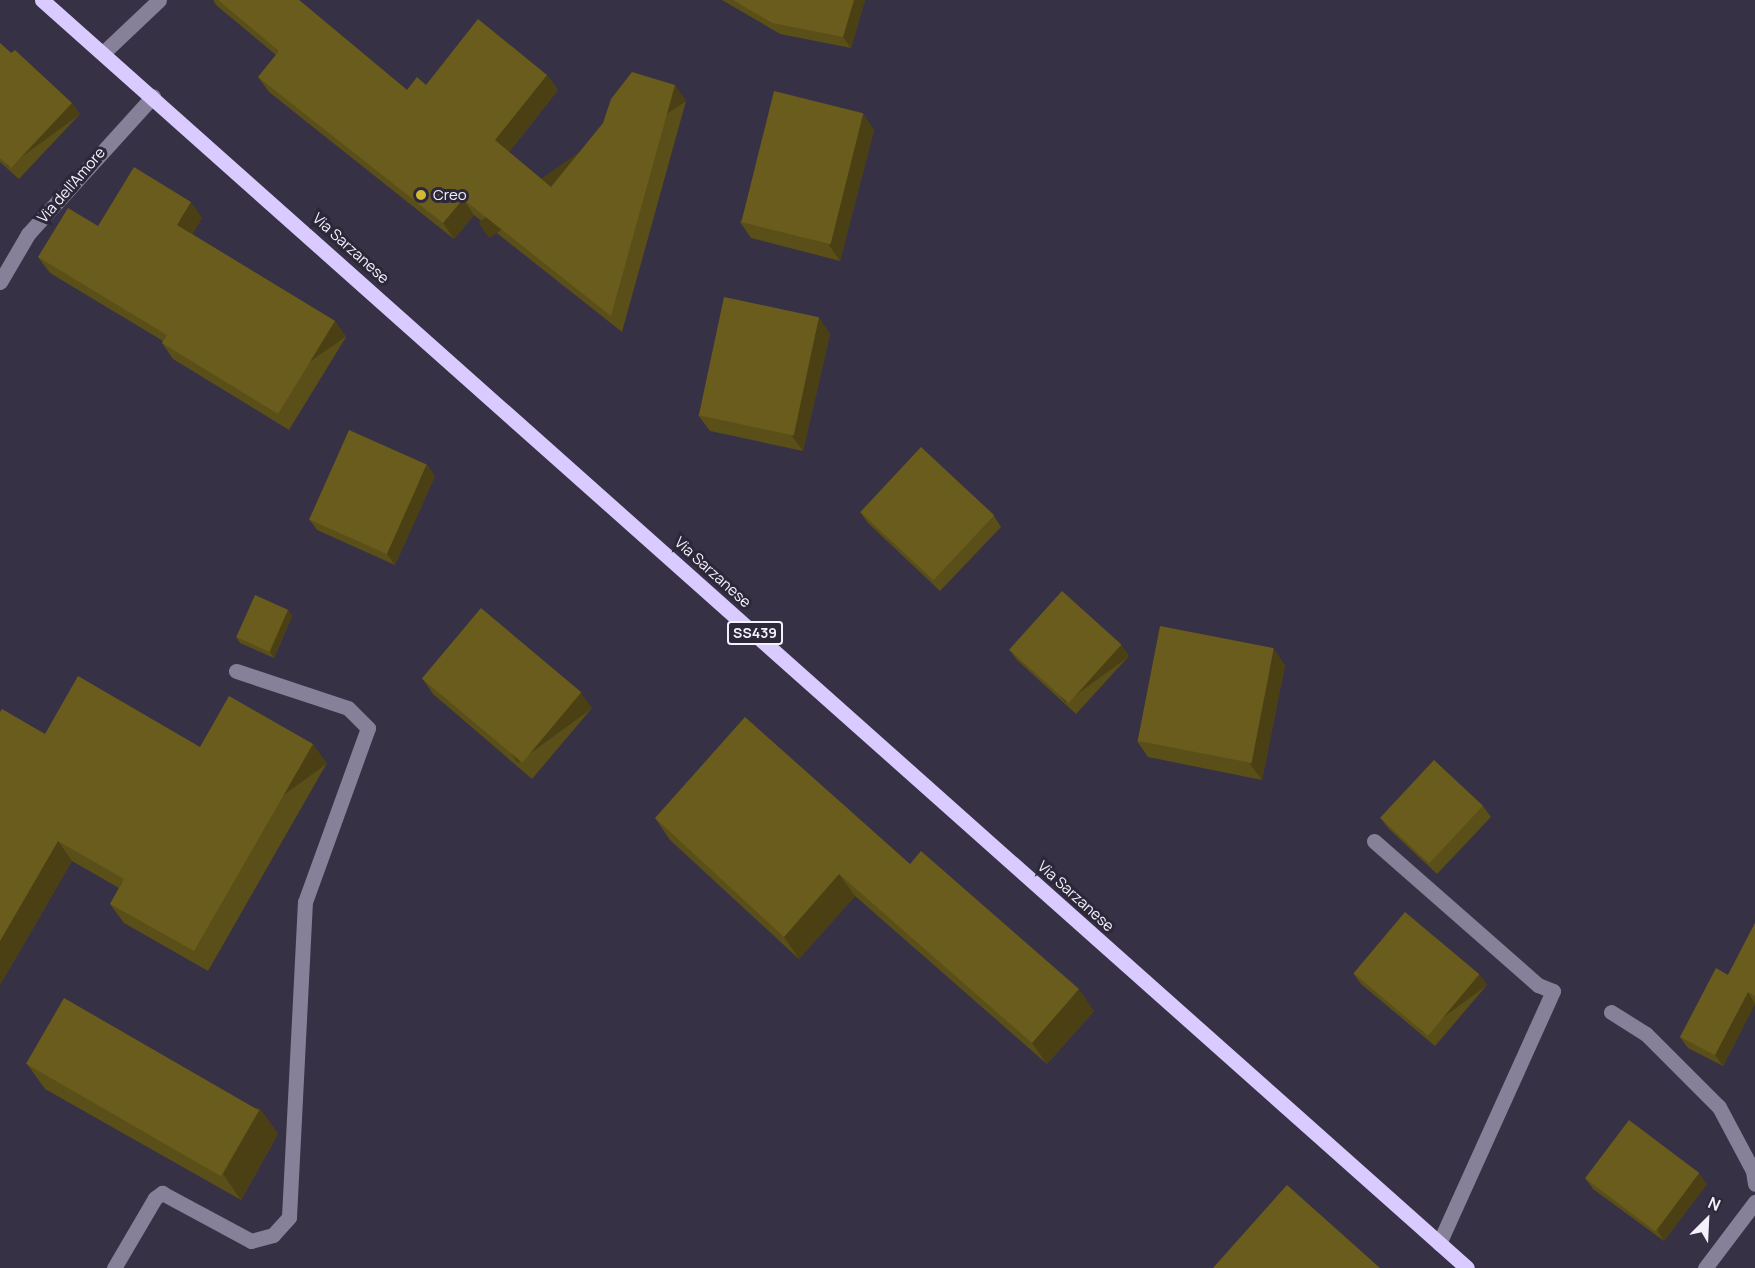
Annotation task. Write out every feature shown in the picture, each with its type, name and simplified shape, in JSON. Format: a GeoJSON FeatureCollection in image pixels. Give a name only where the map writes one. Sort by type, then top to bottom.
{"type":"FeatureCollection","features":[{"type":"Feature","properties":{"kind":"main road","name":"Via Sarzanese"},"geometry":{"type":"LineString","coordinates":[[42,0],[153,96],[1467,1268]]}},
{"type":"Feature","properties":{"kind":"street"},"geometry":{"type":"LineString","coordinates":[[103,53],[159,0]]}},
{"type":"Feature","properties":{"kind":"street","name":"Via dell'Amore"},"geometry":{"type":"LineString","coordinates":[[0,282],[28,234],[153,96]]}},
{"type":"Feature","properties":{"kind":"street"},"geometry":{"type":"LineString","coordinates":[[114,1268],[155,1198],[162,1194],[250,1240],[273,1235],[289,1217],[305,902],[368,728],[348,708],[236,671]]}},
{"type":"Feature","properties":{"kind":"street"},"geometry":{"type":"LineString","coordinates":[[1374,841],[1538,985],[1552,991],[1439,1243]]}},
{"type":"Feature","properties":{"kind":"street"},"geometry":{"type":"LineString","coordinates":[[1611,1012],[1646,1034],[1719,1107],[1753,1171],[1755,1184]]}},
{"type":"Feature","properties":{"kind":"street"},"geometry":{"type":"LineString","coordinates":[[1705,1268],[1755,1202]]}},
{"type":"Feature","properties":{"kind":"building"},"geometry":{"type":"Polygon","coordinates":[[[218,0],[299,0],[407,90],[417,77],[426,85],[478,19],[547,75],[495,140],[551,187],[603,123],[611,99],[632,72],[675,85],[611,316],[463,199],[443,223],[258,77],[279,51],[218,0]]]}},
{"type":"Feature","properties":{"kind":"building"},"geometry":{"type":"Polygon","coordinates":[[[733,0],[854,0],[843,37],[772,23],[733,0]]]}},
{"type":"Feature","properties":{"kind":"building"},"geometry":{"type":"Polygon","coordinates":[[[0,43],[11,53],[15,50],[72,103],[11,168],[0,158],[0,43]]]}},
{"type":"Feature","properties":{"kind":"building"},"geometry":{"type":"Polygon","coordinates":[[[774,91],[863,113],[831,244],[741,222],[774,91]]]}},
{"type":"Feature","properties":{"kind":"building"},"geometry":{"type":"Polygon","coordinates":[[[134,167],[191,202],[177,225],[335,321],[278,414],[162,343],[167,335],[38,257],[68,208],[98,226],[134,167]]]}},
{"type":"Feature","properties":{"kind":"building"},"geometry":{"type":"Polygon","coordinates":[[[724,297],[819,317],[794,436],[699,415],[724,297]]]}},
{"type":"Feature","properties":{"kind":"building"},"geometry":{"type":"Polygon","coordinates":[[[349,430],[427,465],[387,554],[309,520],[349,430]]]}},
{"type":"Feature","properties":{"kind":"building"},"geometry":{"type":"Polygon","coordinates":[[[921,447],[994,515],[933,580],[860,512],[921,447]]]}},
{"type":"Feature","properties":{"kind":"building"},"geometry":{"type":"Polygon","coordinates":[[[1062,591],[1121,645],[1069,703],[1009,650],[1062,591]]]}},
{"type":"Feature","properties":{"kind":"building"},"geometry":{"type":"Polygon","coordinates":[[[255,595],[288,610],[269,652],[236,637],[255,595]]]}},
{"type":"Feature","properties":{"kind":"building"},"geometry":{"type":"Polygon","coordinates":[[[481,608],[581,692],[522,763],[422,678],[481,608]]]}},
{"type":"Feature","properties":{"kind":"building"},"geometry":{"type":"Polygon","coordinates":[[[1160,626],[1274,648],[1252,763],[1138,741],[1160,626]]]}},
{"type":"Feature","properties":{"kind":"building"},"geometry":{"type":"Polygon","coordinates":[[[78,676],[200,747],[229,696],[313,744],[194,951],[110,904],[124,879],[58,841],[0,941],[0,712],[2,709],[45,734],[78,676]]]}},
{"type":"Feature","properties":{"kind":"building"},"geometry":{"type":"Polygon","coordinates":[[[745,717],[910,864],[921,851],[1079,989],[1032,1043],[839,874],[784,937],[655,818],[745,717]]]}},
{"type":"Feature","properties":{"kind":"building"},"geometry":{"type":"Polygon","coordinates":[[[1434,760],[1483,806],[1429,863],[1380,818],[1434,760]]]}},
{"type":"Feature","properties":{"kind":"building"},"geometry":{"type":"Polygon","coordinates":[[[1405,912],[1479,974],[1428,1036],[1354,973],[1405,912]]]}},
{"type":"Feature","properties":{"kind":"building"},"geometry":{"type":"Polygon","coordinates":[[[1755,923],[1755,996],[1748,992],[1715,1055],[1680,1037],[1716,968],[1728,975],[1755,923]]]}},
{"type":"Feature","properties":{"kind":"building"},"geometry":{"type":"Polygon","coordinates":[[[64,998],[259,1110],[221,1176],[26,1064],[64,998]]]}},
{"type":"Feature","properties":{"kind":"building"},"geometry":{"type":"Polygon","coordinates":[[[1629,1120],[1699,1173],[1655,1231],[1585,1178],[1629,1120]]]}},
{"type":"Feature","properties":{"kind":"building"},"geometry":{"type":"Polygon","coordinates":[[[1287,1185],[1380,1268],[1213,1268],[1287,1185]]]}},
{"type":"Feature","properties":{"kind":"place","name":"Creo"},"geometry":{"type":"Point","coordinates":[421,195]}}]}
